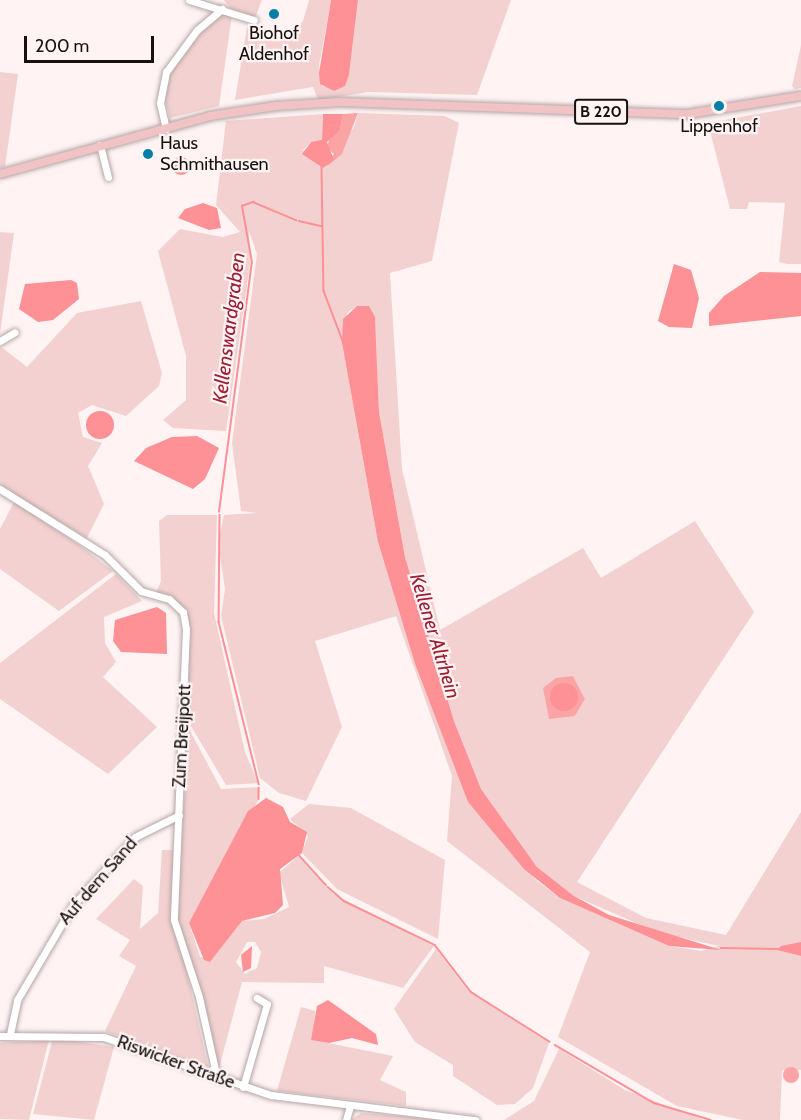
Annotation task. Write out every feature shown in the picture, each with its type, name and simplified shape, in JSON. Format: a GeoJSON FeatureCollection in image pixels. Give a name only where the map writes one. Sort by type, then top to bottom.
{"type":"FeatureCollection","features":[{"type":"Feature","properties":{"kind":"main road","name":"B 220"},"geometry":{"type":"LineString","coordinates":[[0,174],[192,122],[298,104],[706,111],[801,96]]}},
{"type":"Feature","properties":{"kind":"street"},"geometry":{"type":"LineString","coordinates":[[189,0],[254,20]]}},
{"type":"Feature","properties":{"kind":"street"},"geometry":{"type":"LineString","coordinates":[[166,129],[160,103],[166,72],[197,30],[222,9]]}},
{"type":"Feature","properties":{"kind":"street"},"geometry":{"type":"LineString","coordinates":[[100,147],[108,177]]}},
{"type":"Feature","properties":{"kind":"street"},"geometry":{"type":"LineString","coordinates":[[0,341],[15,332]]}},
{"type":"Feature","properties":{"kind":"street","name":"Zum Breijpott"},"geometry":{"type":"LineString","coordinates":[[0,489],[105,555],[141,591],[169,599],[183,612],[179,815],[174,920],[199,997],[217,1078]]}},
{"type":"Feature","properties":{"kind":"street","name":"Auf dem Sand"},"geometry":{"type":"LineString","coordinates":[[10,1034],[17,1000],[73,905],[135,837],[179,815]]}},
{"type":"Feature","properties":{"kind":"street"},"geometry":{"type":"LineString","coordinates":[[243,1087],[267,1004],[257,998]]}},
{"type":"Feature","properties":{"kind":"street","name":"Riswicker Straße"},"geometry":{"type":"LineString","coordinates":[[0,1035],[104,1037],[243,1087],[350,1107],[475,1120]]}},
{"type":"Feature","properties":{"kind":"street"},"geometry":{"type":"LineString","coordinates":[[346,1120],[350,1107]]}},
{"type":"Feature","properties":{"kind":"shaded area"},"geometry":{"type":"Polygon","coordinates":[[[224,0],[262,0],[255,18],[232,10],[224,0]]]}},
{"type":"Feature","properties":{"kind":"shaded area"},"geometry":{"type":"Polygon","coordinates":[[[309,0],[331,0],[319,65],[322,86],[335,89],[345,86],[349,75],[358,0],[511,0],[477,95],[369,92],[318,100],[313,87],[235,100],[247,27],[271,40],[288,39],[303,21],[309,0]]]}},
{"type":"Feature","properties":{"kind":"shaded area"},"geometry":{"type":"Polygon","coordinates":[[[331,0],[358,0],[349,75],[345,86],[334,91],[320,84],[319,73],[331,0]]]}},
{"type":"Feature","properties":{"kind":"shaded area"},"geometry":{"type":"Polygon","coordinates":[[[220,15],[232,15],[219,106],[170,118],[164,97],[167,76],[201,30],[220,15]]]}},
{"type":"Feature","properties":{"kind":"shaded area"},"geometry":{"type":"Polygon","coordinates":[[[801,45],[801,88],[795,89],[792,86],[801,45]]]}},
{"type":"Feature","properties":{"kind":"shaded area"},"geometry":{"type":"Polygon","coordinates":[[[0,72],[18,74],[5,167],[0,168],[0,72]]]}},
{"type":"Feature","properties":{"kind":"shaded area"},"geometry":{"type":"Polygon","coordinates":[[[801,106],[801,264],[787,264],[779,262],[785,203],[749,202],[747,209],[730,209],[708,123],[801,106]]]}},
{"type":"Feature","properties":{"kind":"shaded area"},"geometry":{"type":"Polygon","coordinates":[[[358,113],[445,116],[459,123],[432,261],[390,273],[402,469],[440,630],[583,548],[601,578],[695,521],[754,612],[577,882],[646,918],[726,935],[801,812],[801,942],[778,950],[801,956],[801,1070],[782,1070],[780,1120],[743,1120],[677,1106],[558,1037],[590,952],[447,841],[452,776],[396,616],[315,641],[342,727],[306,801],[279,793],[260,778],[221,616],[225,589],[218,542],[224,515],[258,513],[241,511],[232,443],[257,254],[249,231],[250,264],[226,431],[173,428],[163,420],[186,400],[186,356],[158,251],[180,229],[223,237],[240,232],[216,205],[226,121],[323,114],[322,141],[311,142],[303,150],[323,168],[354,127],[358,113]],[[357,306],[347,313],[342,343],[378,542],[415,664],[468,801],[537,881],[560,898],[669,946],[701,951],[719,946],[657,932],[574,896],[537,867],[481,789],[454,721],[405,557],[379,412],[375,317],[357,306]],[[573,676],[575,716],[585,699],[573,676]]]}},
{"type":"Feature","properties":{"kind":"shaded area"},"geometry":{"type":"Polygon","coordinates":[[[358,113],[342,154],[327,166],[334,154],[327,148],[330,135],[340,130],[343,114],[358,113]]]}},
{"type":"Feature","properties":{"kind":"shaded area"},"geometry":{"type":"Polygon","coordinates":[[[323,114],[343,114],[340,130],[327,142],[334,160],[323,168],[302,154],[311,142],[322,140],[323,114]]]}},
{"type":"Feature","properties":{"kind":"shaded area"},"geometry":{"type":"Polygon","coordinates":[[[181,157],[187,160],[190,166],[187,172],[181,175],[175,172],[172,166],[175,160],[181,157]]]}},
{"type":"Feature","properties":{"kind":"shaded area"},"geometry":{"type":"Polygon","coordinates":[[[203,203],[217,208],[221,228],[209,230],[178,218],[185,209],[203,203]]]}},
{"type":"Feature","properties":{"kind":"shaded area"},"geometry":{"type":"Polygon","coordinates":[[[0,232],[14,233],[0,334],[0,232]]]}},
{"type":"Feature","properties":{"kind":"shaded area"},"geometry":{"type":"Polygon","coordinates":[[[674,264],[691,270],[699,298],[692,328],[669,327],[658,321],[674,264]]]}},
{"type":"Feature","properties":{"kind":"shaded area"},"geometry":{"type":"Polygon","coordinates":[[[760,272],[801,273],[801,316],[709,326],[709,313],[724,296],[760,272]]]}},
{"type":"Feature","properties":{"kind":"shaded area"},"geometry":{"type":"Polygon","coordinates":[[[71,280],[77,283],[79,299],[53,320],[38,322],[19,309],[25,284],[71,280]]]}},
{"type":"Feature","properties":{"kind":"shaded area"},"geometry":{"type":"Polygon","coordinates":[[[141,301],[162,373],[159,386],[126,416],[92,405],[78,413],[83,437],[102,443],[88,466],[104,504],[87,538],[0,486],[0,346],[27,367],[77,313],[141,301]]]}},
{"type":"Feature","properties":{"kind":"shaded area"},"geometry":{"type":"Polygon","coordinates":[[[357,306],[369,306],[375,317],[379,412],[405,557],[454,721],[481,789],[537,867],[574,896],[609,915],[721,950],[669,946],[560,898],[524,869],[468,802],[415,664],[378,542],[342,343],[343,319],[357,306]]]}},
{"type":"Feature","properties":{"kind":"shaded area"},"geometry":{"type":"Polygon","coordinates":[[[100,411],[110,415],[114,425],[110,435],[100,439],[90,435],[86,425],[90,415],[100,411]]]}},
{"type":"Feature","properties":{"kind":"shaded area"},"geometry":{"type":"Polygon","coordinates":[[[197,436],[219,448],[205,479],[193,489],[134,461],[146,448],[172,437],[197,436]]]}},
{"type":"Feature","properties":{"kind":"shaded area"},"geometry":{"type":"Polygon","coordinates":[[[14,502],[79,545],[113,571],[59,611],[0,569],[0,529],[14,502]]]}},
{"type":"Feature","properties":{"kind":"shaded area"},"geometry":{"type":"Polygon","coordinates":[[[167,515],[217,515],[214,613],[245,752],[258,783],[226,785],[191,726],[186,612],[174,599],[156,593],[161,581],[159,521],[167,515]]]}},
{"type":"Feature","properties":{"kind":"shaded area"},"geometry":{"type":"Polygon","coordinates":[[[116,574],[142,601],[104,617],[105,643],[116,662],[103,677],[157,727],[108,774],[0,699],[0,663],[116,574]]]}},
{"type":"Feature","properties":{"kind":"shaded area"},"geometry":{"type":"Polygon","coordinates":[[[157,607],[166,613],[167,654],[121,652],[113,641],[115,620],[157,607]]]}},
{"type":"Feature","properties":{"kind":"shaded area"},"geometry":{"type":"Polygon","coordinates":[[[573,676],[585,699],[575,716],[549,719],[543,688],[556,678],[573,676]]]}},
{"type":"Feature","properties":{"kind":"shaded area"},"geometry":{"type":"Polygon","coordinates":[[[564,683],[574,687],[578,697],[574,707],[564,711],[554,707],[550,697],[554,687],[564,683]]]}},
{"type":"Feature","properties":{"kind":"shaded area"},"geometry":{"type":"Polygon","coordinates":[[[188,727],[221,789],[260,787],[259,799],[189,923],[200,957],[213,958],[242,921],[264,919],[289,907],[279,873],[298,856],[333,894],[434,946],[403,988],[324,966],[324,983],[242,982],[219,1068],[177,926],[188,727]],[[247,942],[236,962],[245,974],[257,968],[261,952],[255,942],[247,942]]]}},
{"type":"Feature","properties":{"kind":"shaded area"},"geometry":{"type":"Polygon","coordinates":[[[266,798],[283,807],[290,822],[307,832],[302,853],[280,869],[283,905],[275,913],[242,921],[210,962],[204,960],[189,923],[248,811],[266,798]]]}},
{"type":"Feature","properties":{"kind":"shaded area"},"geometry":{"type":"Polygon","coordinates":[[[309,804],[351,808],[445,860],[438,939],[337,889],[302,853],[308,836],[290,819],[309,804]]]}},
{"type":"Feature","properties":{"kind":"shaded area"},"geometry":{"type":"Polygon","coordinates":[[[162,850],[175,850],[172,906],[209,1071],[105,1031],[136,966],[119,956],[130,940],[96,919],[134,879],[143,886],[140,929],[158,913],[162,850]]]}},
{"type":"Feature","properties":{"kind":"shaded area"},"geometry":{"type":"Polygon","coordinates":[[[801,942],[801,956],[777,950],[781,946],[801,942]]]}},
{"type":"Feature","properties":{"kind":"shaded area"},"geometry":{"type":"Polygon","coordinates":[[[252,946],[251,968],[243,972],[241,955],[252,946]]]}},
{"type":"Feature","properties":{"kind":"shaded area"},"geometry":{"type":"Polygon","coordinates":[[[436,949],[468,991],[549,1043],[533,1088],[515,1104],[497,1105],[453,1076],[453,1065],[415,1042],[394,1009],[436,949]]]}},
{"type":"Feature","properties":{"kind":"shaded area"},"geometry":{"type":"Polygon","coordinates":[[[328,1000],[376,1034],[378,1045],[352,1038],[329,1043],[311,1040],[317,1006],[328,1000]]]}},
{"type":"Feature","properties":{"kind":"shaded area"},"geometry":{"type":"Polygon","coordinates":[[[301,1007],[315,1011],[313,1040],[393,1056],[380,1080],[406,1092],[406,1106],[277,1091],[301,1007]]]}},
{"type":"Feature","properties":{"kind":"shaded area"},"geometry":{"type":"Polygon","coordinates":[[[53,1038],[114,1047],[94,1120],[33,1114],[53,1038]]]}},
{"type":"Feature","properties":{"kind":"shaded area"},"geometry":{"type":"Polygon","coordinates":[[[49,1040],[29,1120],[0,1119],[0,1043],[49,1040]]]}},
{"type":"Feature","properties":{"kind":"shaded area"},"geometry":{"type":"Polygon","coordinates":[[[559,1049],[625,1090],[704,1120],[504,1120],[534,1101],[559,1049]]]}},
{"type":"Feature","properties":{"kind":"shaded area"},"geometry":{"type":"Polygon","coordinates":[[[791,1067],[797,1069],[799,1075],[797,1081],[791,1083],[785,1081],[783,1075],[785,1069],[791,1067]]]}},
{"type":"Feature","properties":{"kind":"shaded area"},"geometry":{"type":"Polygon","coordinates":[[[361,1113],[439,1119],[445,1120],[351,1120],[361,1113]]]}},
{"type":"Feature","properties":{"kind":"waterway","name":"Kellener Altrhein"},"geometry":{"type":"LineString","coordinates":[[322,167],[324,291],[343,341]]}},
{"type":"Feature","properties":{"kind":"waterway","name":"Kellenswardgraben"},"geometry":{"type":"LineString","coordinates":[[219,512],[252,263],[242,206],[253,202],[296,220]]}},
{"type":"Feature","properties":{"kind":"waterway","name":"Kellenswardgraben"},"geometry":{"type":"LineString","coordinates":[[299,221],[321,226]]}},
{"type":"Feature","properties":{"kind":"waterway","name":"Kellenswardgraben"},"geometry":{"type":"LineString","coordinates":[[220,515],[219,622],[259,784]]}},
{"type":"Feature","properties":{"kind":"waterway","name":"Kellenswardgraben"},"geometry":{"type":"LineString","coordinates":[[259,788],[259,799]]}},
{"type":"Feature","properties":{"kind":"waterway","name":"Kellenswardgraben"},"geometry":{"type":"LineString","coordinates":[[298,854],[326,885]]}},
{"type":"Feature","properties":{"kind":"waterway","name":"Kellenswardgraben"},"geometry":{"type":"LineString","coordinates":[[328,887],[344,901],[435,945],[471,992],[550,1042]]}},
{"type":"Feature","properties":{"kind":"waterway","name":"Kellener Altrhein"},"geometry":{"type":"LineString","coordinates":[[721,948],[779,949]]}},
{"type":"Feature","properties":{"kind":"waterway","name":"Kellenswardgraben"},"geometry":{"type":"LineString","coordinates":[[555,1045],[654,1103],[711,1120]]}},
{"type":"Feature","properties":{"kind":"place","name":"Biohof Aldenhof"},"geometry":{"type":"Point","coordinates":[274,14]}},
{"type":"Feature","properties":{"kind":"place","name":"Lippenhof"},"geometry":{"type":"Point","coordinates":[719,106]}},
{"type":"Feature","properties":{"kind":"place","name":"Haus Schmithausen"},"geometry":{"type":"Point","coordinates":[148,154]}}]}
